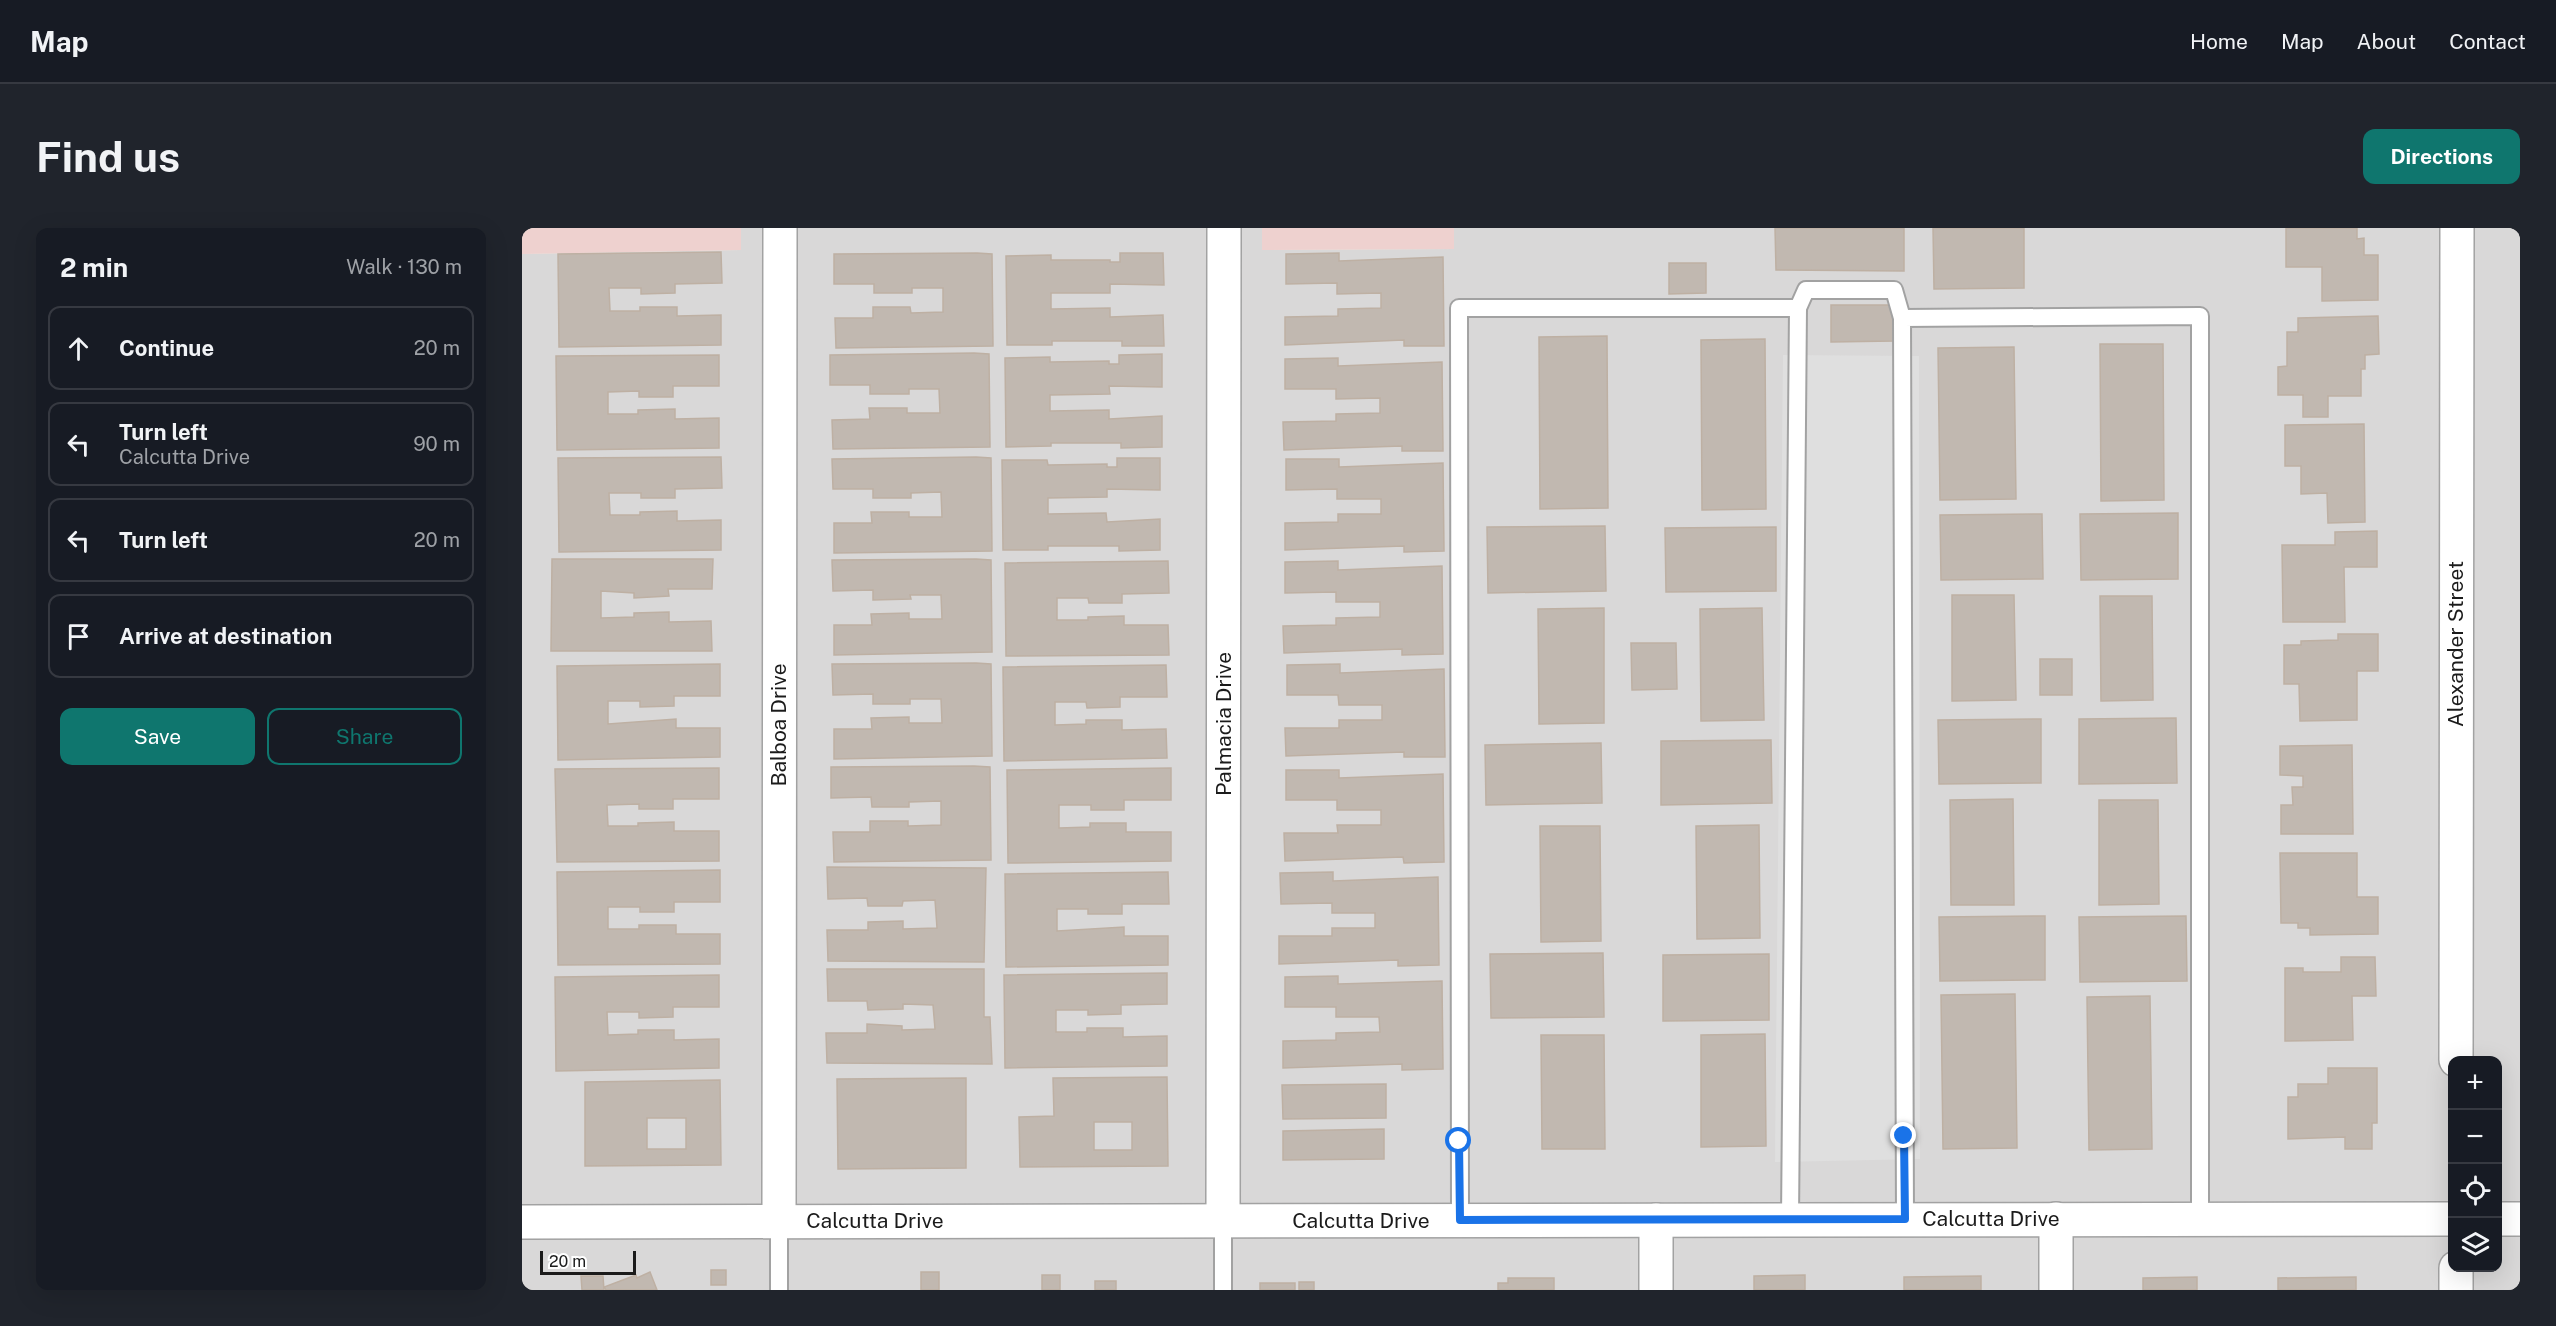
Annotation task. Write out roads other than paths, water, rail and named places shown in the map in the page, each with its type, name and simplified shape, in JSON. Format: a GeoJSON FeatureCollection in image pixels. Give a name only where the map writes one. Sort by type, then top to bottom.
{"type":"FeatureCollection","features":[{"type":"Feature","properties":{"kind":"street","name":"Balboa Drive"},"geometry":{"type":"LineString","coordinates":[[779,1222],[780,228]]}},
{"type":"Feature","properties":{"kind":"street","name":"Palmacia Drive"},"geometry":{"type":"LineString","coordinates":[[1223,1221],[1224,228]]}},
{"type":"Feature","properties":{"kind":"street","name":"Alexander Street"},"geometry":{"type":"LineString","coordinates":[[2456,1056],[2457,228]]}},
{"type":"Feature","properties":{"kind":"street"},"geometry":{"type":"LineString","coordinates":[[2056,1219],[2056,1290]]}},
{"type":"Feature","properties":{"kind":"street","name":"Calcutta Drive"},"geometry":{"type":"LineString","coordinates":[[522,1222],[2448,1219]]}},
{"type":"Feature","properties":{"kind":"street"},"geometry":{"type":"LineString","coordinates":[[2502,1219],[2520,1219]]}},
{"type":"Feature","properties":{"kind":"street"},"geometry":{"type":"LineString","coordinates":[[1656,1220],[1656,1290]]}},
{"type":"Feature","properties":{"kind":"street"},"geometry":{"type":"LineString","coordinates":[[2456,1272],[2456,1290]]}},
{"type":"Feature","properties":{"kind":"lane"},"geometry":{"type":"LineString","coordinates":[[1790,1220],[1798,308],[1806,290],[1894,290],[1902,318],[1905,1219]]}},
{"type":"Feature","properties":{"kind":"lane"},"geometry":{"type":"LineString","coordinates":[[1460,1220],[1459,308],[1798,308]]}},
{"type":"Feature","properties":{"kind":"lane"},"geometry":{"type":"LineString","coordinates":[[1902,318],[2200,316],[2200,1219]]}},
{"type":"Feature","properties":{"kind":"lane"},"geometry":{"type":"LineString","coordinates":[[1223,1221],[1223,1290]]}},
{"type":"Feature","properties":{"kind":"lane"},"geometry":{"type":"LineString","coordinates":[[779,1222],[779,1290]]}}]}
